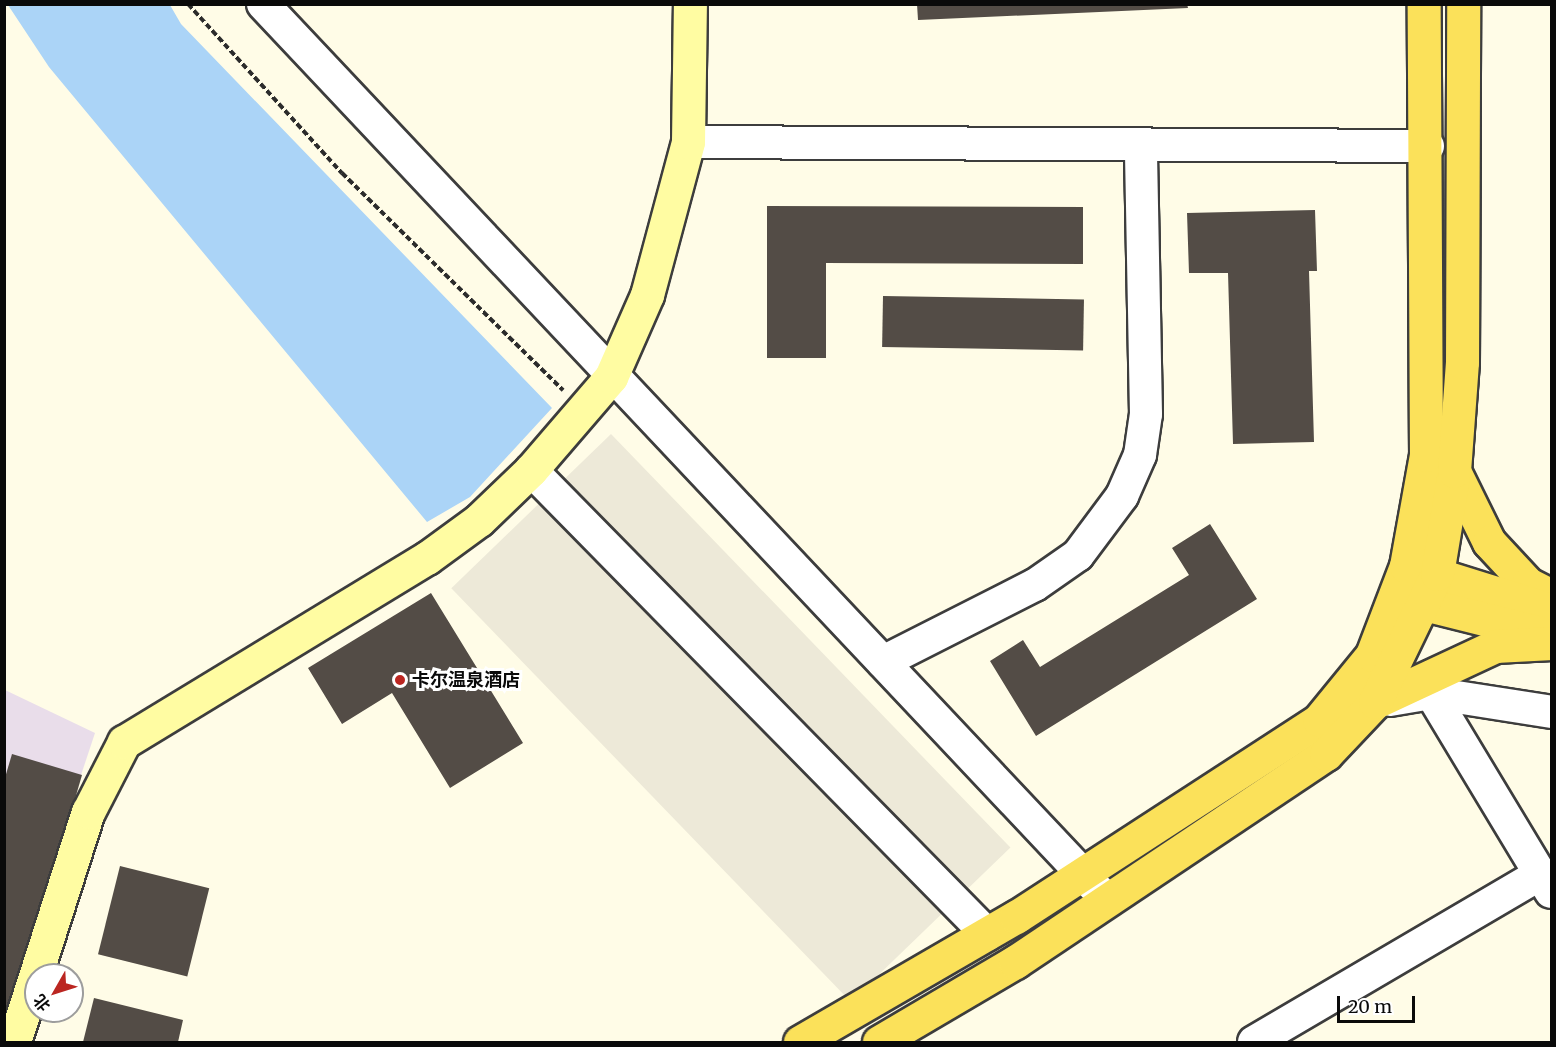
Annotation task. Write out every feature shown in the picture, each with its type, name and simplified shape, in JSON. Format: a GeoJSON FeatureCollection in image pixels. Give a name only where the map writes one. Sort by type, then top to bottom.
{"type":"FeatureCollection","features":[{"type":"Feature","properties":{"kind":"main road"},"geometry":{"type":"LineString","coordinates":[[1375,702],[1409,590],[1426,455],[1428,146],[1424,4]]}},
{"type":"Feature","properties":{"kind":"main road"},"geometry":{"type":"LineString","coordinates":[[1437,574],[1454,471],[1462,362],[1463,4]]}},
{"type":"Feature","properties":{"kind":"main road"},"geometry":{"type":"LineString","coordinates":[[1454,471],[1489,542],[1528,584],[1551,596]]}},
{"type":"Feature","properties":{"kind":"main road"},"geometry":{"type":"LineString","coordinates":[[800,1042],[987,934],[1319,720],[1372,655],[1409,590],[1437,574],[1551,611]]}},
{"type":"Feature","properties":{"kind":"main road"},"geometry":{"type":"LineString","coordinates":[[1409,590],[1551,635]]}},
{"type":"Feature","properties":{"kind":"main road"},"geometry":{"type":"LineString","coordinates":[[879,1042],[1107,900],[1326,754],[1375,702],[1495,646],[1551,643]]}},
{"type":"Feature","properties":{"kind":"street"},"geometry":{"type":"LineString","coordinates":[[263,4],[611,377],[1107,900]]}},
{"type":"Feature","properties":{"kind":"street"},"geometry":{"type":"LineString","coordinates":[[14,1042],[88,812],[124,742],[427,558],[480,520],[531,470],[611,377],[647,295],[688,142],[690,4]]}},
{"type":"Feature","properties":{"kind":"street"},"geometry":{"type":"LineString","coordinates":[[688,142],[1428,146]]}},
{"type":"Feature","properties":{"kind":"street"},"geometry":{"type":"LineString","coordinates":[[883,662],[1035,585],[1070,561],[1101,530],[1122,496],[1140,455],[1146,414],[1141,144]]}},
{"type":"Feature","properties":{"kind":"street"},"geometry":{"type":"LineString","coordinates":[[531,470],[987,934]]}},
{"type":"Feature","properties":{"kind":"street"},"geometry":{"type":"LineString","coordinates":[[1254,1042],[1548,881],[1431,693]]}},
{"type":"Feature","properties":{"kind":"street"},"geometry":{"type":"LineString","coordinates":[[1319,720],[1375,702],[1431,693],[1551,712]]}},
{"type":"Feature","properties":{"kind":"path"},"geometry":{"type":"LineString","coordinates":[[188,4],[342,173],[563,390]]}},
{"type":"Feature","properties":{"kind":"shaded area"},"geometry":{"type":"Polygon","coordinates":[[[611,434],[1010,848],[851,1002],[451,588],[611,434]]]}},
{"type":"Feature","properties":{"kind":"shaded area"},"geometry":{"type":"Polygon","coordinates":[[[5,690],[95,733],[5,1004],[5,690]]]}},
{"type":"Feature","properties":{"kind":"water"},"geometry":{"type":"Polygon","coordinates":[[[8,5],[170,5],[181,24],[552,408],[470,497],[427,522],[49,67],[8,5]]]}},
{"type":"Feature","properties":{"kind":"building"},"geometry":{"type":"Polygon","coordinates":[[[917,4],[1187,4],[1188,8],[918,20],[917,4]]]}},
{"type":"Feature","properties":{"kind":"building"},"geometry":{"type":"Polygon","coordinates":[[[767,206],[1083,207],[1083,264],[826,263],[826,358],[767,358],[767,206]]]}},
{"type":"Feature","properties":{"kind":"building"},"geometry":{"type":"Polygon","coordinates":[[[1315,210],[1317,271],[1309,271],[1314,442],[1233,444],[1228,273],[1189,273],[1187,213],[1315,210]]]}},
{"type":"Feature","properties":{"kind":"building"},"geometry":{"type":"Polygon","coordinates":[[[883,296],[1084,300],[1083,351],[882,347],[883,296]]]}},
{"type":"Feature","properties":{"kind":"building"},"geometry":{"type":"Polygon","coordinates":[[[1210,524],[1257,599],[1036,736],[990,661],[1023,640],[1040,667],[1189,575],[1172,548],[1210,524]]]}},
{"type":"Feature","properties":{"kind":"building","name":"卡尔温泉酒店"},"geometry":{"type":"Polygon","coordinates":[[[431,593],[523,743],[450,788],[392,693],[342,724],[308,668],[431,593]]]}},
{"type":"Feature","properties":{"kind":"building"},"geometry":{"type":"Polygon","coordinates":[[[12,754],[82,775],[27,963],[24,963],[24,973],[5,1038],[4,781],[12,754]]]}},
{"type":"Feature","properties":{"kind":"building"},"geometry":{"type":"Polygon","coordinates":[[[120,866],[209,888],[187,977],[98,954],[120,866]]]}},
{"type":"Feature","properties":{"kind":"building"},"geometry":{"type":"Polygon","coordinates":[[[94,998],[183,1020],[178,1042],[83,1042],[94,998]]]}},
{"type":"Feature","properties":{"kind":"place","name":"卡尔温泉酒店"},"geometry":{"type":"Point","coordinates":[400,680]}}]}
